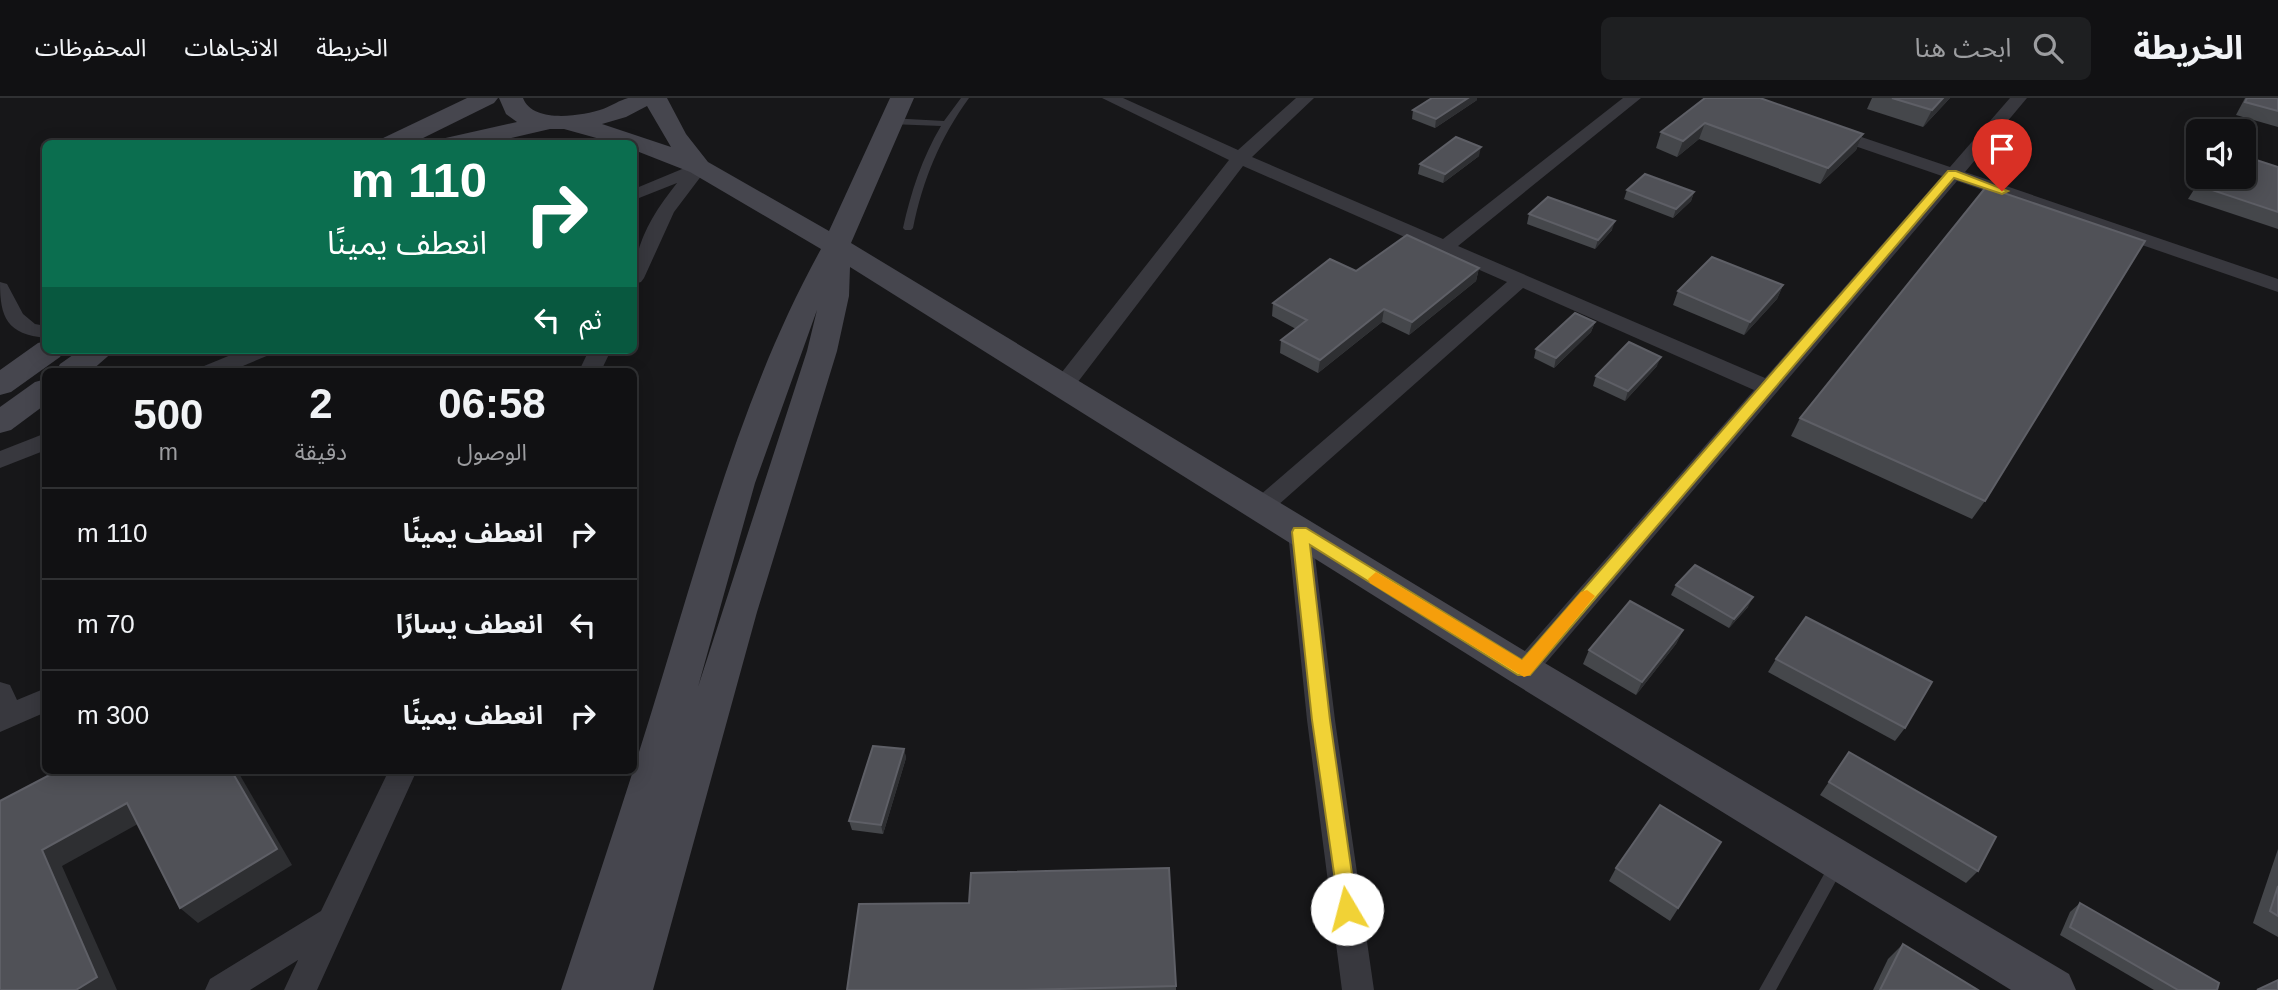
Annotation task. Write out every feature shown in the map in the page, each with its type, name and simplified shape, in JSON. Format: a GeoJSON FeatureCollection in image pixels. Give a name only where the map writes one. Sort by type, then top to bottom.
{"type":"FeatureCollection","features":[{"type":"Feature","properties":{"kind":"street"},"geometry":{"type":"LineString","coordinates":[[398,140],[486,98]]}},
{"type":"Feature","properties":{"kind":"street"},"geometry":{"type":"LineString","coordinates":[[511,98],[511,103],[518,112],[632,140]]}},
{"type":"Feature","properties":{"kind":"street"},"geometry":{"type":"LineString","coordinates":[[469,140],[557,122],[608,116],[643,98]]}},
{"type":"Feature","properties":{"kind":"street"},"geometry":{"type":"LineString","coordinates":[[655,98],[675,136],[699,167]]}},
{"type":"Feature","properties":{"kind":"street"},"geometry":{"type":"LineString","coordinates":[[584,990],[663,741],[738,483],[792,333],[836,246],[902,98]]}},
{"type":"Feature","properties":{"kind":"street"},"geometry":{"type":"LineString","coordinates":[[1110,98],[1240,158],[1767,387]]}},
{"type":"Feature","properties":{"kind":"street"},"geometry":{"type":"LineString","coordinates":[[1063,386],[1240,158],[1306,98]]}},
{"type":"Feature","properties":{"kind":"street"},"geometry":{"type":"LineString","coordinates":[[1445,247],[1633,98]]}},
{"type":"Feature","properties":{"kind":"street"},"geometry":{"type":"LineString","coordinates":[[1524,670],[2019,98]]}},
{"type":"Feature","properties":{"kind":"street"},"geometry":{"type":"LineString","coordinates":[[1810,125],[2278,286]]}},
{"type":"Feature","properties":{"kind":"street"},"geometry":{"type":"LineString","coordinates":[[637,142],[699,167],[836,246],[1259,508],[2053,990]]}},
{"type":"Feature","properties":{"kind":"street"},"geometry":{"type":"LineString","coordinates":[[637,194],[699,167]]}},
{"type":"Feature","properties":{"kind":"street"},"geometry":{"type":"LineString","coordinates":[[637,272],[665,211],[699,167]]}},
{"type":"Feature","properties":{"kind":"street"},"geometry":{"type":"LineString","coordinates":[[630,990],[739,612],[822,351],[835,296],[836,246]]}},
{"type":"Feature","properties":{"kind":"street"},"geometry":{"type":"LineString","coordinates":[[1259,508],[1521,280]]}},
{"type":"Feature","properties":{"kind":"street"},"geometry":{"type":"LineString","coordinates":[[0,288],[17,322],[26,329],[42,331]]}},
{"type":"Feature","properties":{"kind":"street"},"geometry":{"type":"LineString","coordinates":[[0,385],[43,354]]}},
{"type":"Feature","properties":{"kind":"street"},"geometry":{"type":"LineString","coordinates":[[75,368],[94,354]]}},
{"type":"Feature","properties":{"kind":"street"},"geometry":{"type":"LineString","coordinates":[[219,368],[252,354]]}},
{"type":"Feature","properties":{"kind":"street"},"geometry":{"type":"LineString","coordinates":[[0,422],[42,393]]}},
{"type":"Feature","properties":{"kind":"street"},"geometry":{"type":"LineString","coordinates":[[0,460],[42,443]]}},
{"type":"Feature","properties":{"kind":"street"},"geometry":{"type":"LineString","coordinates":[[1300,532],[1321,720],[1358,990]]}},
{"type":"Feature","properties":{"kind":"street"},"geometry":{"type":"LineString","coordinates":[[3,710],[42,700]]}},
{"type":"Feature","properties":{"kind":"street"},"geometry":{"type":"LineString","coordinates":[[300,990],[401,774]]}},
{"type":"Feature","properties":{"kind":"street"},"geometry":{"type":"LineString","coordinates":[[221,990],[332,921]]}},
{"type":"Feature","properties":{"kind":"lane"},"geometry":{"type":"LineString","coordinates":[[908,228],[918,184],[946,124],[965,98]]}},
{"type":"Feature","properties":{"kind":"lane"},"geometry":{"type":"LineString","coordinates":[[890,121],[946,124]]}},
{"type":"Feature","properties":{"kind":"lane"},"geometry":{"type":"LineString","coordinates":[[1767,990],[1840,862]]}},
{"type":"Feature","properties":{"kind":"building"},"geometry":{"type":"Polygon","coordinates":[[[1432,98],[1468,98],[1436,119],[1413,110],[1432,98]]]}},
{"type":"Feature","properties":{"kind":"building"},"geometry":{"type":"Polygon","coordinates":[[[1705,98],[1760,98],[1863,134],[1828,168],[1705,123],[1683,141],[1661,132],[1705,98]]]}},
{"type":"Feature","properties":{"kind":"building"},"geometry":{"type":"Polygon","coordinates":[[[1892,98],[1943,98],[1932,110],[1892,98]]]}},
{"type":"Feature","properties":{"kind":"building"},"geometry":{"type":"Polygon","coordinates":[[[2247,98],[2278,98],[2278,111],[2245,102],[2247,98]]]}},
{"type":"Feature","properties":{"kind":"building"},"geometry":{"type":"Polygon","coordinates":[[[1456,137],[1481,147],[1445,174],[1420,164],[1456,137]]]}},
{"type":"Feature","properties":{"kind":"building"},"geometry":{"type":"Polygon","coordinates":[[[2256,160],[2278,167],[2278,212],[2209,189],[2256,189],[2256,160]]]}},
{"type":"Feature","properties":{"kind":"building"},"geometry":{"type":"Polygon","coordinates":[[[1645,174],[1694,192],[1676,209],[1627,190],[1645,174]]]}},
{"type":"Feature","properties":{"kind":"building"},"geometry":{"type":"Polygon","coordinates":[[[1986,187],[2145,241],[1985,501],[1800,418],[1986,187]]]}},
{"type":"Feature","properties":{"kind":"building"},"geometry":{"type":"Polygon","coordinates":[[[1548,197],[1615,221],[1598,240],[1529,214],[1548,197]]]}},
{"type":"Feature","properties":{"kind":"building"},"geometry":{"type":"Polygon","coordinates":[[[1407,235],[1479,268],[1412,322],[1384,309],[1320,360],[1281,340],[1307,320],[1273,303],[1330,259],[1356,271],[1407,235]]]}},
{"type":"Feature","properties":{"kind":"building"},"geometry":{"type":"Polygon","coordinates":[[[1712,257],[1783,285],[1750,322],[1678,291],[1712,257]]]}},
{"type":"Feature","properties":{"kind":"building"},"geometry":{"type":"Polygon","coordinates":[[[1575,313],[1595,322],[1556,358],[1536,349],[1575,313]]]}},
{"type":"Feature","properties":{"kind":"building"},"geometry":{"type":"Polygon","coordinates":[[[1629,342],[1661,357],[1628,391],[1596,376],[1629,342]]]}},
{"type":"Feature","properties":{"kind":"building"},"geometry":{"type":"Polygon","coordinates":[[[1695,565],[1753,597],[1734,619],[1676,585],[1695,565]]]}},
{"type":"Feature","properties":{"kind":"building"},"geometry":{"type":"Polygon","coordinates":[[[1630,601],[1683,630],[1642,682],[1589,650],[1630,601]]]}},
{"type":"Feature","properties":{"kind":"building"},"geometry":{"type":"Polygon","coordinates":[[[1806,617],[1932,682],[1905,728],[1776,659],[1806,617]]]}},
{"type":"Feature","properties":{"kind":"building"},"geometry":{"type":"Polygon","coordinates":[[[873,746],[904,749],[881,825],[849,821],[873,746]]]}},
{"type":"Feature","properties":{"kind":"building"},"geometry":{"type":"Polygon","coordinates":[[[1849,752],[1996,837],[1978,871],[1829,782],[1849,752]]]}},
{"type":"Feature","properties":{"kind":"building"},"geometry":{"type":"Polygon","coordinates":[[[51,774],[233,774],[277,849],[180,908],[127,803],[42,850],[97,977],[76,990],[0,990],[0,801],[51,774]]]}},
{"type":"Feature","properties":{"kind":"building"},"geometry":{"type":"Polygon","coordinates":[[[1660,805],[1721,842],[1678,908],[1616,868],[1660,805]]]}},
{"type":"Feature","properties":{"kind":"building"},"geometry":{"type":"Polygon","coordinates":[[[1169,868],[1176,986],[1022,990],[847,990],[859,904],[969,903],[971,873],[1169,868]]]}},
{"type":"Feature","properties":{"kind":"building"},"geometry":{"type":"Polygon","coordinates":[[[2278,886],[2278,916],[2270,911],[2278,886]]]}},
{"type":"Feature","properties":{"kind":"building"},"geometry":{"type":"Polygon","coordinates":[[[2080,903],[2219,983],[2217,990],[2178,990],[2070,927],[2080,903]]]}},
{"type":"Feature","properties":{"kind":"building"},"geometry":{"type":"Polygon","coordinates":[[[1903,944],[1978,990],[1880,990],[1903,944]]]}},
{"type":"Feature","properties":{"kind":"building"},"geometry":{"type":"Polygon","coordinates":[[[2278,980],[2278,990],[2257,990],[2278,980]]]}},
{"type":"Feature","properties":{"kind":"slow traffic"},"geometry":{"type":"LineString","coordinates":[[1376,579],[1524,670],[1587,596]]}},
{"type":"Feature","properties":{"kind":"route"},"geometry":{"type":"LineString","coordinates":[[1347,909],[1321,720],[1300,532],[1524,670],[1952,173],[2002,191]]}}]}
